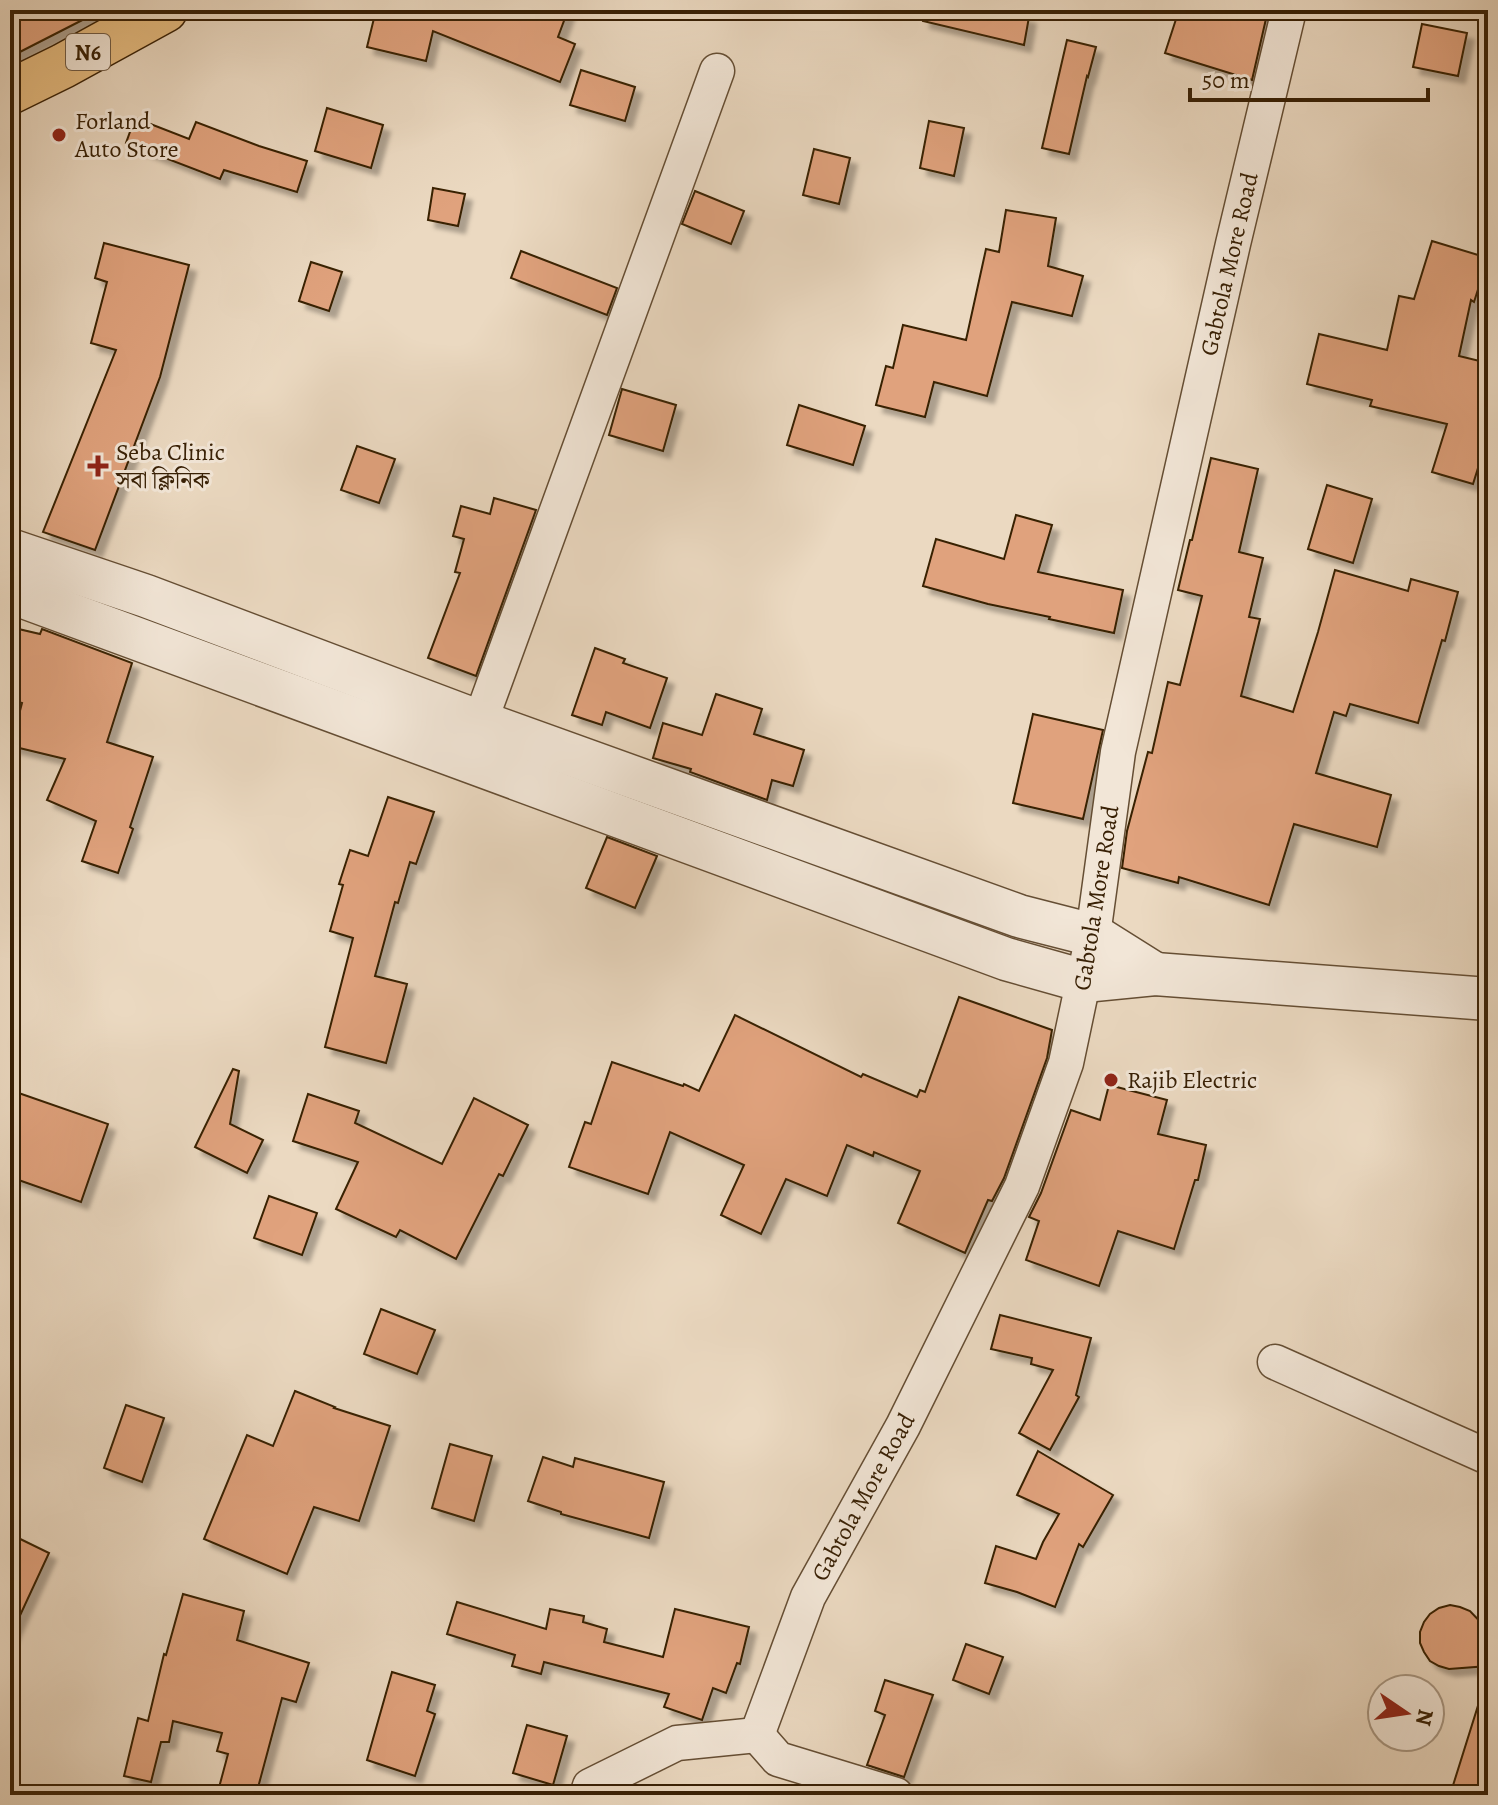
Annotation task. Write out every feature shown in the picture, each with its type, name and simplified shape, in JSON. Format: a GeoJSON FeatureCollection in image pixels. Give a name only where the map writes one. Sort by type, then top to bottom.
{"type":"FeatureCollection","features":[{"type":"Feature","properties":{"kind":"highway","name":"N6"},"geometry":{"type":"LineString","coordinates":[[10,92],[165,10]]}},
{"type":"Feature","properties":{"kind":"street","name":"Gabtola More Road"},"geometry":{"type":"LineString","coordinates":[[757,1735],[808,1597],[903,1426],[1022,1186],[1066,1063],[1093,935],[1118,752],[1289,10]]}},
{"type":"Feature","properties":{"kind":"street"},"geometry":{"type":"LineString","coordinates":[[475,742],[717,71]]}},
{"type":"Feature","properties":{"kind":"street"},"geometry":{"type":"LineString","coordinates":[[10,550],[211,621],[475,742],[1006,959],[1084,981],[1155,974],[1488,999]]}},
{"type":"Feature","properties":{"kind":"street"},"geometry":{"type":"LineString","coordinates":[[10,592],[197,661],[475,742],[1019,916],[1093,935],[1155,974]]}},
{"type":"Feature","properties":{"kind":"street"},"geometry":{"type":"LineString","coordinates":[[197,661],[211,621]]}},
{"type":"Feature","properties":{"kind":"street"},"geometry":{"type":"LineString","coordinates":[[1275,1362],[1488,1457]]}},
{"type":"Feature","properties":{"kind":"street"},"geometry":{"type":"LineString","coordinates":[[587,1795],[590,1786],[677,1743],[757,1735],[778,1759],[896,1795]]}},
{"type":"Feature","properties":{"kind":"building"},"geometry":{"type":"Polygon","coordinates":[[[10,10],[102,10],[10,57],[10,10]]]}},
{"type":"Feature","properties":{"kind":"building"},"geometry":{"type":"Polygon","coordinates":[[[376,10],[568,10],[558,37],[575,44],[560,82],[433,31],[426,61],[367,47],[376,10]]]}},
{"type":"Feature","properties":{"kind":"building"},"geometry":{"type":"Polygon","coordinates":[[[924,10],[999,10],[1029,17],[1024,45],[923,21],[924,10]]]}},
{"type":"Feature","properties":{"kind":"building"},"geometry":{"type":"Polygon","coordinates":[[[1179,10],[1268,10],[1252,80],[1165,53],[1179,10]]]}},
{"type":"Feature","properties":{"kind":"building"},"geometry":{"type":"Polygon","coordinates":[[[1422,24],[1467,33],[1458,76],[1413,67],[1422,24]]]}},
{"type":"Feature","properties":{"kind":"building"},"geometry":{"type":"Polygon","coordinates":[[[1067,40],[1096,47],[1069,154],[1042,148],[1067,40]]]}},
{"type":"Feature","properties":{"kind":"building"},"geometry":{"type":"Polygon","coordinates":[[[581,70],[635,87],[625,121],[570,105],[581,70]]]}},
{"type":"Feature","properties":{"kind":"building"},"geometry":{"type":"Polygon","coordinates":[[[327,108],[383,125],[371,168],[315,151],[327,108]]]}},
{"type":"Feature","properties":{"kind":"building"},"geometry":{"type":"Polygon","coordinates":[[[135,118],[189,139],[196,122],[307,161],[297,192],[224,170],[220,179],[126,143],[135,118]]]}},
{"type":"Feature","properties":{"kind":"building"},"geometry":{"type":"Polygon","coordinates":[[[929,121],[964,128],[954,176],[920,168],[929,121]]]}},
{"type":"Feature","properties":{"kind":"building"},"geometry":{"type":"Polygon","coordinates":[[[814,149],[850,158],[839,204],[803,195],[814,149]]]}},
{"type":"Feature","properties":{"kind":"building"},"geometry":{"type":"Polygon","coordinates":[[[433,188],[465,194],[458,226],[428,220],[433,188]]]}},
{"type":"Feature","properties":{"kind":"building"},"geometry":{"type":"Polygon","coordinates":[[[695,191],[744,211],[731,244],[682,224],[695,191]]]}},
{"type":"Feature","properties":{"kind":"building"},"geometry":{"type":"Polygon","coordinates":[[[1006,210],[1056,218],[1048,266],[1083,276],[1072,316],[1012,302],[987,396],[934,382],[925,417],[876,405],[886,366],[893,368],[903,325],[966,340],[986,249],[999,252],[1006,210]]]}},
{"type":"Feature","properties":{"kind":"building"},"geometry":{"type":"Polygon","coordinates":[[[1432,241],[1488,258],[1474,302],[1471,300],[1459,356],[1488,363],[1488,436],[1473,484],[1432,472],[1447,424],[1370,406],[1372,400],[1307,384],[1319,334],[1387,350],[1399,296],[1414,299],[1432,241]]]}},
{"type":"Feature","properties":{"kind":"building"},"geometry":{"type":"Polygon","coordinates":[[[104,243],[189,265],[160,377],[95,550],[43,532],[116,350],[91,343],[107,282],[95,278],[104,243]]]}},
{"type":"Feature","properties":{"kind":"building"},"geometry":{"type":"Polygon","coordinates":[[[521,251],[617,288],[607,315],[511,278],[521,251]]]}},
{"type":"Feature","properties":{"kind":"building"},"geometry":{"type":"Polygon","coordinates":[[[311,262],[342,272],[329,311],[299,301],[311,262]]]}},
{"type":"Feature","properties":{"kind":"building"},"geometry":{"type":"Polygon","coordinates":[[[622,389],[676,405],[663,451],[609,435],[622,389]]]}},
{"type":"Feature","properties":{"kind":"building"},"geometry":{"type":"Polygon","coordinates":[[[799,405],[865,426],[853,465],[787,445],[799,405]]]}},
{"type":"Feature","properties":{"kind":"building"},"geometry":{"type":"Polygon","coordinates":[[[357,446],[395,459],[379,503],[341,490],[357,446]]]}},
{"type":"Feature","properties":{"kind":"building"},"geometry":{"type":"Polygon","coordinates":[[[1211,458],[1258,469],[1239,552],[1263,558],[1249,617],[1260,619],[1241,696],[1293,712],[1335,570],[1408,591],[1411,579],[1458,592],[1418,723],[1350,704],[1346,716],[1334,712],[1316,773],[1391,795],[1377,847],[1294,824],[1269,905],[1179,877],[1178,883],[1122,868],[1127,831],[1148,752],[1152,753],[1168,682],[1180,685],[1202,596],[1178,590],[1211,458]]]}},
{"type":"Feature","properties":{"kind":"building"},"geometry":{"type":"Polygon","coordinates":[[[1327,485],[1372,499],[1353,563],[1308,549],[1327,485]]]}},
{"type":"Feature","properties":{"kind":"building"},"geometry":{"type":"Polygon","coordinates":[[[494,498],[536,510],[476,676],[428,658],[460,573],[455,572],[464,539],[453,536],[461,506],[490,514],[494,498]]]}},
{"type":"Feature","properties":{"kind":"building"},"geometry":{"type":"Polygon","coordinates":[[[1016,515],[1052,525],[1038,572],[1123,590],[1114,633],[923,586],[936,539],[1004,559],[1016,515]]]}},
{"type":"Feature","properties":{"kind":"building"},"geometry":{"type":"Polygon","coordinates":[[[10,627],[40,634],[42,629],[132,663],[107,742],[153,757],[118,873],[82,861],[96,821],[47,800],[65,759],[11,746],[22,703],[10,700],[10,627]]]}},
{"type":"Feature","properties":{"kind":"building"},"geometry":{"type":"Polygon","coordinates":[[[595,648],[625,659],[623,663],[667,678],[650,728],[606,712],[602,725],[572,715],[595,648]]]}},
{"type":"Feature","properties":{"kind":"building"},"geometry":{"type":"Polygon","coordinates":[[[716,694],[762,709],[754,734],[804,750],[793,786],[772,780],[767,800],[690,772],[691,769],[653,758],[663,723],[702,735],[716,694]]]}},
{"type":"Feature","properties":{"kind":"building"},"geometry":{"type":"Polygon","coordinates":[[[1033,714],[1103,730],[1083,819],[1013,803],[1033,714]]]}},
{"type":"Feature","properties":{"kind":"building"},"geometry":{"type":"Polygon","coordinates":[[[388,797],[434,812],[416,864],[410,862],[398,903],[395,902],[375,976],[407,984],[386,1063],[325,1047],[353,938],[330,931],[343,885],[339,884],[350,850],[368,856],[388,797]]]}},
{"type":"Feature","properties":{"kind":"building"},"geometry":{"type":"Polygon","coordinates":[[[607,837],[657,856],[635,908],[586,888],[607,837]]]}},
{"type":"Feature","properties":{"kind":"building"},"geometry":{"type":"Polygon","coordinates":[[[959,997],[1052,1030],[1047,1058],[1004,1178],[992,1201],[988,1200],[965,1253],[898,1223],[920,1171],[874,1152],[873,1156],[847,1145],[827,1196],[786,1179],[761,1234],[721,1215],[744,1165],[670,1132],[648,1194],[569,1167],[585,1122],[591,1124],[612,1062],[699,1091],[735,1015],[861,1077],[863,1074],[917,1097],[920,1090],[925,1092],[959,997]]]}},
{"type":"Feature","properties":{"kind":"building"},"geometry":{"type":"Polygon","coordinates":[[[233,1069],[239,1071],[230,1124],[263,1140],[247,1173],[195,1147],[233,1069]]]}},
{"type":"Feature","properties":{"kind":"building"},"geometry":{"type":"Polygon","coordinates":[[[1109,1085],[1167,1100],[1158,1134],[1206,1145],[1198,1180],[1195,1180],[1174,1249],[1118,1231],[1099,1286],[1026,1260],[1039,1221],[1029,1217],[1041,1193],[1071,1110],[1100,1120],[1109,1085]]]}},
{"type":"Feature","properties":{"kind":"building"},"geometry":{"type":"Polygon","coordinates":[[[10,1090],[108,1124],[81,1202],[10,1177],[10,1090]]]}},
{"type":"Feature","properties":{"kind":"building"},"geometry":{"type":"Polygon","coordinates":[[[308,1094],[359,1111],[355,1123],[442,1164],[474,1098],[528,1125],[456,1259],[400,1230],[396,1237],[336,1209],[358,1162],[293,1141],[308,1094]]]}},
{"type":"Feature","properties":{"kind":"building"},"geometry":{"type":"Polygon","coordinates":[[[269,1196],[317,1213],[302,1255],[254,1238],[269,1196]]]}},
{"type":"Feature","properties":{"kind":"building"},"geometry":{"type":"Polygon","coordinates":[[[381,1309],[435,1330],[417,1374],[364,1354],[381,1309]]]}},
{"type":"Feature","properties":{"kind":"building"},"geometry":{"type":"Polygon","coordinates":[[[1000,1315],[1091,1338],[1076,1395],[1079,1397],[1050,1450],[1019,1433],[1053,1370],[1031,1364],[1032,1358],[991,1349],[1000,1315]]]}},
{"type":"Feature","properties":{"kind":"building"},"geometry":{"type":"Polygon","coordinates":[[[295,1391],[334,1408],[390,1426],[359,1521],[314,1507],[287,1574],[204,1539],[247,1435],[273,1446],[295,1391]]]}},
{"type":"Feature","properties":{"kind":"building"},"geometry":{"type":"Polygon","coordinates":[[[126,1405],[164,1418],[142,1482],[104,1468],[126,1405]]]}},
{"type":"Feature","properties":{"kind":"building"},"geometry":{"type":"Polygon","coordinates":[[[450,1444],[492,1456],[474,1521],[432,1508],[450,1444]]]}},
{"type":"Feature","properties":{"kind":"building"},"geometry":{"type":"Polygon","coordinates":[[[1038,1451],[1113,1495],[1083,1547],[1079,1544],[1055,1607],[985,1583],[996,1546],[1036,1559],[1059,1514],[1017,1495],[1038,1451]]]}},
{"type":"Feature","properties":{"kind":"building"},"geometry":{"type":"Polygon","coordinates":[[[543,1457],[573,1467],[575,1458],[664,1482],[649,1538],[561,1514],[528,1501],[543,1457]]]}},
{"type":"Feature","properties":{"kind":"building"},"geometry":{"type":"Polygon","coordinates":[[[10,1534],[49,1553],[10,1637],[10,1534]]]}},
{"type":"Feature","properties":{"kind":"building"},"geometry":{"type":"Polygon","coordinates":[[[183,1594],[244,1611],[237,1640],[309,1663],[296,1702],[282,1698],[256,1795],[217,1795],[228,1754],[217,1751],[222,1733],[173,1721],[169,1742],[161,1742],[151,1782],[124,1776],[138,1718],[148,1721],[183,1594]]]}},
{"type":"Feature","properties":{"kind":"building"},"geometry":{"type":"Polygon","coordinates":[[[457,1602],[546,1629],[550,1609],[584,1616],[583,1622],[607,1629],[604,1642],[663,1657],[675,1609],[749,1627],[740,1664],[737,1663],[726,1693],[713,1688],[702,1720],[664,1707],[669,1694],[544,1662],[541,1674],[512,1666],[515,1655],[447,1634],[457,1602]]]}},
{"type":"Feature","properties":{"kind":"building"},"geometry":{"type":"Polygon","coordinates":[[[1450,1605],[1470,1611],[1488,1630],[1488,1666],[1449,1669],[1430,1661],[1424,1652],[1420,1632],[1424,1622],[1439,1608],[1450,1605]]]}},
{"type":"Feature","properties":{"kind":"building"},"geometry":{"type":"Polygon","coordinates":[[[966,1644],[1003,1657],[989,1694],[953,1680],[966,1644]]]}},
{"type":"Feature","properties":{"kind":"building"},"geometry":{"type":"Polygon","coordinates":[[[392,1672],[435,1685],[427,1711],[435,1714],[415,1776],[367,1760],[392,1672]]]}},
{"type":"Feature","properties":{"kind":"building"},"geometry":{"type":"Polygon","coordinates":[[[885,1680],[933,1695],[904,1777],[867,1765],[885,1715],[875,1711],[885,1680]]]}},
{"type":"Feature","properties":{"kind":"building"},"geometry":{"type":"Polygon","coordinates":[[[1482,1693],[1488,1694],[1488,1756],[1476,1795],[1450,1795],[1482,1693]]]}},
{"type":"Feature","properties":{"kind":"building"},"geometry":{"type":"Polygon","coordinates":[[[527,1725],[567,1736],[553,1785],[513,1773],[527,1725]]]}},
{"type":"Feature","properties":{"kind":"place","name":"Forland Auto Store"},"geometry":{"type":"Point","coordinates":[59,135]}},
{"type":"Feature","properties":{"kind":"place","name":"Seba Clinic সবা ক্লিনিক"},"geometry":{"type":"Point","coordinates":[98,466]}},
{"type":"Feature","properties":{"kind":"place","name":"Rajib Electric"},"geometry":{"type":"Point","coordinates":[1111,1080]}}]}
